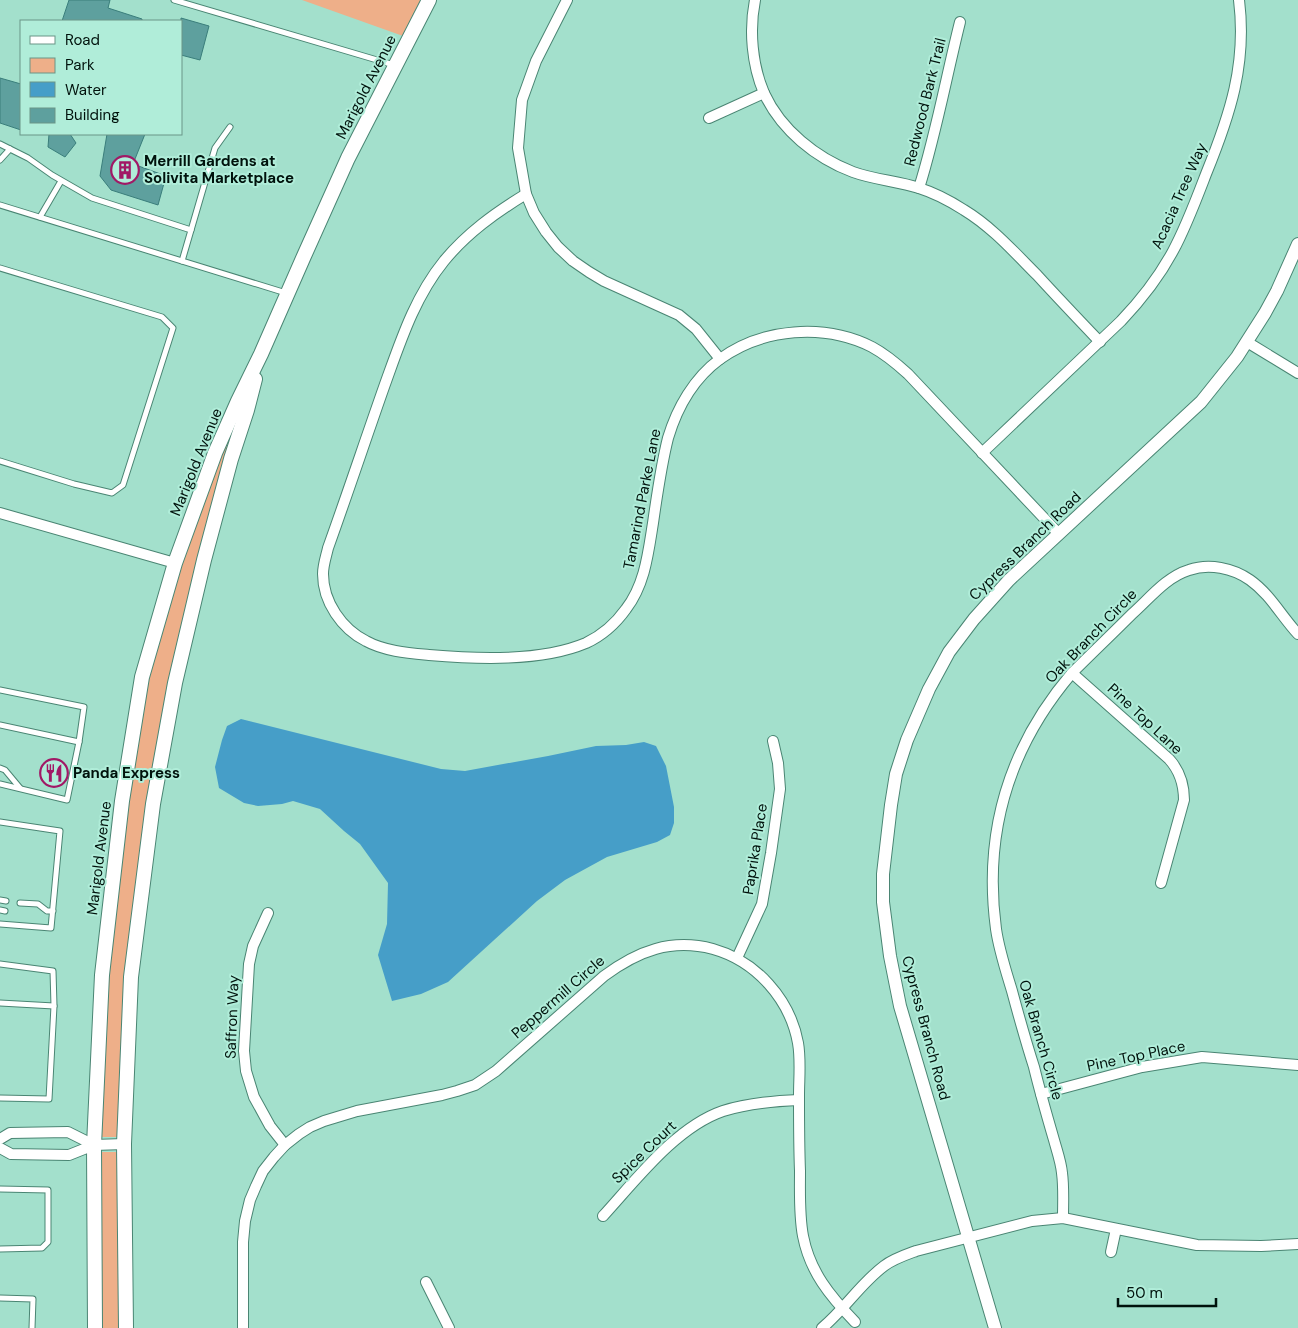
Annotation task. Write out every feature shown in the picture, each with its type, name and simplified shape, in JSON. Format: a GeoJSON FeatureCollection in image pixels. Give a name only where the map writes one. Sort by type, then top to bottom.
{"type":"FeatureCollection","features":[{"type":"Feature","properties":{"kind":"main road","name":"Marigold Avenue"},"geometry":{"type":"LineString","coordinates":[[95,1328],[94,1145],[102,975],[122,801],[142,677],[175,563],[215,453],[348,158],[429,0]]}},
{"type":"Feature","properties":{"kind":"main road","name":"Marigold Avenue"},"geometry":{"type":"LineString","coordinates":[[126,1328],[124,1144],[132,977],[153,804],[175,683],[204,560],[261,354]]}},
{"type":"Feature","properties":{"kind":"street"},"geometry":{"type":"LineString","coordinates":[[567,0],[536,61],[522,100],[518,148],[526,194],[534,213],[558,247],[573,260],[604,281],[684,319],[696,329],[720,359]]}},
{"type":"Feature","properties":{"kind":"street"},"geometry":{"type":"LineString","coordinates":[[755,0],[751,25],[756,66],[764,93],[772,107],[795,136],[823,157],[853,172],[919,188],[946,199],[965,211],[997,235],[1015,252],[1100,342]]}},
{"type":"Feature","properties":{"kind":"street","name":"Acacia Tree Way"},"geometry":{"type":"LineString","coordinates":[[982,453],[1100,342],[1136,305],[1172,252],[1190,215],[1226,122],[1236,87],[1241,52],[1240,0]]}},
{"type":"Feature","properties":{"kind":"street","name":"Redwood Bark Trail"},"geometry":{"type":"LineString","coordinates":[[919,188],[932,144],[960,22]]}},
{"type":"Feature","properties":{"kind":"street"},"geometry":{"type":"LineString","coordinates":[[709,118],[764,93]]}},
{"type":"Feature","properties":{"kind":"street","name":"Tamarind Parke Lane"},"geometry":{"type":"LineString","coordinates":[[526,194],[498,211],[460,242],[428,283],[407,324],[328,548],[324,566],[324,584],[330,603],[341,621],[358,636],[368,642],[389,649],[471,658],[505,658],[545,654],[585,643],[596,637],[616,622],[639,587],[646,561],[664,452],[677,412],[705,373],[720,359],[760,339],[783,333],[829,333],[859,341],[884,354],[897,364],[1059,534]]}},
{"type":"Feature","properties":{"kind":"street","name":"Cypress Branch Road"},"geometry":{"type":"LineString","coordinates":[[995,1328],[900,1006],[890,956],[884,919],[883,874],[896,774],[907,740],[929,689],[949,652],[974,619],[995,595],[1201,402],[1247,342],[1277,291],[1298,244]]}},
{"type":"Feature","properties":{"kind":"street"},"geometry":{"type":"LineString","coordinates":[[1247,342],[1298,373]]}},
{"type":"Feature","properties":{"kind":"street"},"geometry":{"type":"LineString","coordinates":[[0,513],[175,563]]}},
{"type":"Feature","properties":{"kind":"street","name":"Oak Branch Circle"},"geometry":{"type":"LineString","coordinates":[[1063,1218],[1062,1171],[1007,974],[997,930],[993,891],[996,833],[1003,801],[1022,750],[1038,718],[1072,673],[1162,587],[1180,574],[1196,568],[1216,567],[1233,571],[1249,579],[1260,588],[1298,634]]}},
{"type":"Feature","properties":{"kind":"street","name":"Pine Top Lane"},"geometry":{"type":"LineString","coordinates":[[1072,673],[1169,759],[1180,776],[1184,788],[1184,800],[1161,884]]}},
{"type":"Feature","properties":{"kind":"street","name":"Paprika Place"},"geometry":{"type":"LineString","coordinates":[[737,958],[762,904],[769,862],[780,788],[778,763],[773,740]]}},
{"type":"Feature","properties":{"kind":"street","name":"Saffron Way"},"geometry":{"type":"LineString","coordinates":[[268,913],[250,955],[244,1051],[246,1071],[254,1097],[270,1126],[285,1145]]}},
{"type":"Feature","properties":{"kind":"street","name":"Peppermill Circle"},"geometry":{"type":"LineString","coordinates":[[243,1328],[243,1236],[247,1210],[256,1186],[264,1172],[285,1145],[310,1127],[339,1116],[450,1093],[475,1085],[496,1071],[620,964],[654,949],[671,945],[690,945],[724,952],[737,958],[752,968],[780,997],[789,1014],[798,1042],[800,1200],[804,1236],[814,1268],[821,1282],[855,1322]]}},
{"type":"Feature","properties":{"kind":"street","name":"Pine Top Place"},"geometry":{"type":"LineString","coordinates":[[1041,1094],[1142,1067],[1202,1057],[1298,1065]]}},
{"type":"Feature","properties":{"kind":"street","name":"Spice Court"},"geometry":{"type":"LineString","coordinates":[[602,1216],[658,1156],[679,1136],[699,1123],[722,1112],[748,1104],[799,1100]]}},
{"type":"Feature","properties":{"kind":"street"},"geometry":{"type":"LineString","coordinates":[[0,1139],[10,1133],[68,1132],[94,1145]]}},
{"type":"Feature","properties":{"kind":"street"},"geometry":{"type":"LineString","coordinates":[[0,1148],[11,1154],[69,1155],[94,1145],[124,1144]]}},
{"type":"Feature","properties":{"kind":"street"},"geometry":{"type":"LineString","coordinates":[[822,1328],[871,1277],[885,1265],[900,1257],[916,1251],[1032,1221],[1063,1218],[1197,1245],[1261,1246],[1298,1244]]}},
{"type":"Feature","properties":{"kind":"street"},"geometry":{"type":"LineString","coordinates":[[1111,1252],[1116,1229]]}},
{"type":"Feature","properties":{"kind":"street"},"geometry":{"type":"LineString","coordinates":[[426,1282],[450,1328]]}},
{"type":"Feature","properties":{"kind":"lane"},"geometry":{"type":"LineString","coordinates":[[174,0],[396,65]]}},
{"type":"Feature","properties":{"kind":"lane"},"geometry":{"type":"LineString","coordinates":[[182,261],[215,148],[230,127]]}},
{"type":"Feature","properties":{"kind":"lane"},"geometry":{"type":"LineString","coordinates":[[0,144],[28,158],[61,181],[92,198],[191,230]]}},
{"type":"Feature","properties":{"kind":"lane"},"geometry":{"type":"LineString","coordinates":[[0,160],[10,149]]}},
{"type":"Feature","properties":{"kind":"lane"},"geometry":{"type":"LineString","coordinates":[[40,217],[61,181]]}},
{"type":"Feature","properties":{"kind":"lane"},"geometry":{"type":"LineString","coordinates":[[0,205],[287,294]]}},
{"type":"Feature","properties":{"kind":"lane"},"geometry":{"type":"LineString","coordinates":[[0,268],[162,317],[173,328],[123,485],[112,493],[74,484],[0,461]]}},
{"type":"Feature","properties":{"kind":"lane"},"geometry":{"type":"LineString","coordinates":[[0,690],[84,707],[67,800],[0,784]]}},
{"type":"Feature","properties":{"kind":"lane"},"geometry":{"type":"LineString","coordinates":[[0,725],[79,742]]}},
{"type":"Feature","properties":{"kind":"lane"},"geometry":{"type":"LineString","coordinates":[[0,768],[6,770],[20,788]]}},
{"type":"Feature","properties":{"kind":"lane"},"geometry":{"type":"LineString","coordinates":[[0,822],[60,831],[51,928],[0,924]]}},
{"type":"Feature","properties":{"kind":"lane"},"geometry":{"type":"LineString","coordinates":[[20,903],[38,904],[46,910],[53,911]]}},
{"type":"Feature","properties":{"kind":"lane"},"geometry":{"type":"LineString","coordinates":[[0,964],[53,970],[54,1006],[49,1099],[0,1098]]}},
{"type":"Feature","properties":{"kind":"lane"},"geometry":{"type":"LineString","coordinates":[[0,1004],[54,1006]]}},
{"type":"Feature","properties":{"kind":"lane"},"geometry":{"type":"LineString","coordinates":[[0,1189],[48,1190],[48,1242],[42,1248],[0,1249]]}},
{"type":"Feature","properties":{"kind":"lane"},"geometry":{"type":"LineString","coordinates":[[0,1298],[33,1299],[32,1328]]}},
{"type":"Feature","properties":{"kind":"green space"},"geometry":{"type":"Polygon","coordinates":[[[302,0],[422,0],[403,36],[302,0]]]}},
{"type":"Feature","properties":{"kind":"green space"},"geometry":{"type":"Polygon","coordinates":[[[237,420],[168,681],[147,796],[125,976],[118,1137],[102,1137],[108,975],[129,802],[149,678],[181,565],[221,456],[237,420]]]}},
{"type":"Feature","properties":{"kind":"green space"},"geometry":{"type":"Polygon","coordinates":[[[101,1152],[117,1152],[119,1328],[102,1328],[101,1152]]]}},
{"type":"Feature","properties":{"kind":"water"},"geometry":{"type":"Polygon","coordinates":[[[241,719],[441,769],[465,771],[596,746],[644,742],[656,746],[666,766],[674,807],[674,823],[670,835],[657,842],[607,857],[565,880],[537,901],[448,982],[421,994],[392,1001],[378,955],[387,924],[388,883],[360,844],[320,809],[293,801],[258,806],[244,803],[219,788],[215,767],[222,740],[227,726],[241,719]]]}},
{"type":"Feature","properties":{"kind":"building"},"geometry":{"type":"Polygon","coordinates":[[[69,0],[110,0],[108,8],[142,19],[142,20],[62,20],[69,0]]]}},
{"type":"Feature","properties":{"kind":"building"},"geometry":{"type":"Polygon","coordinates":[[[181,18],[209,26],[200,60],[182,55],[181,18]]]}},
{"type":"Feature","properties":{"kind":"building"},"geometry":{"type":"Polygon","coordinates":[[[0,78],[20,84],[20,130],[0,123],[0,78]]]}},
{"type":"Feature","properties":{"kind":"building"},"geometry":{"type":"Polygon","coordinates":[[[49,135],[71,135],[76,143],[65,157],[48,147],[49,135]]]}},
{"type":"Feature","properties":{"kind":"building","name":"Merrill Gardens at Solivita Marketplace"},"geometry":{"type":"Polygon","coordinates":[[[107,135],[145,135],[133,164],[166,176],[158,205],[111,190],[100,176],[107,135]]]}},
{"type":"Feature","properties":{"kind":"place","name":"Merrill Gardens at Solivita Marketplace"},"geometry":{"type":"Point","coordinates":[125,170]}},
{"type":"Feature","properties":{"kind":"place","name":"Panda Express"},"geometry":{"type":"Point","coordinates":[54,773]}}]}
